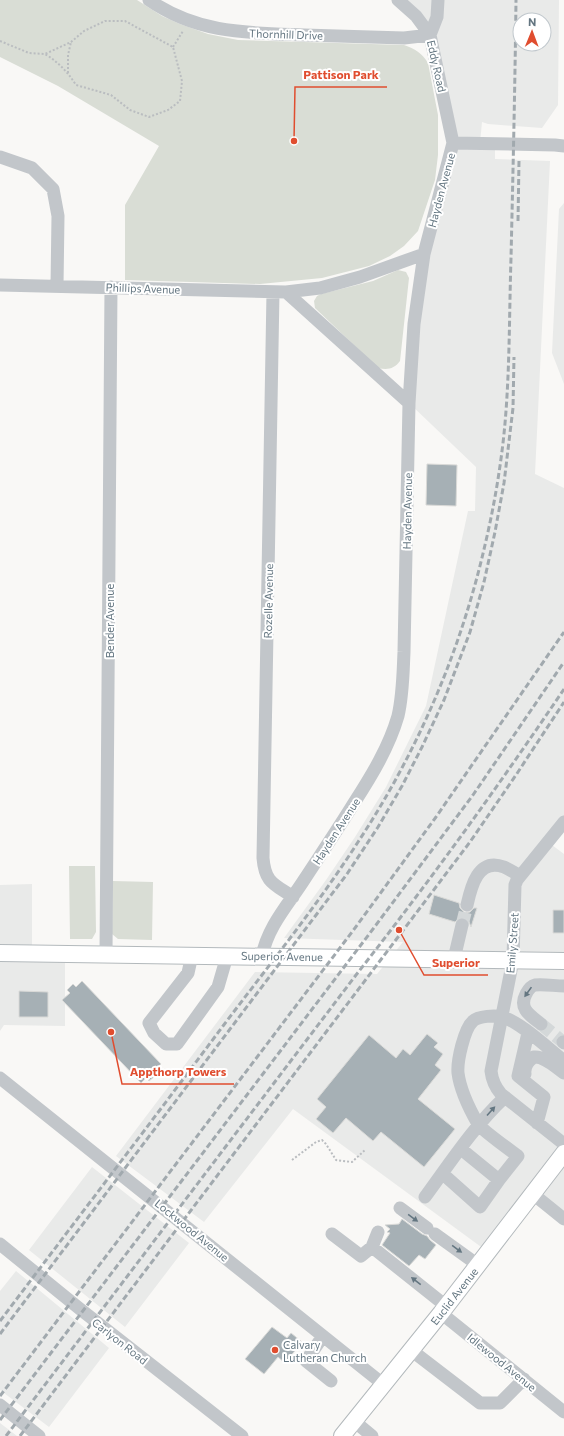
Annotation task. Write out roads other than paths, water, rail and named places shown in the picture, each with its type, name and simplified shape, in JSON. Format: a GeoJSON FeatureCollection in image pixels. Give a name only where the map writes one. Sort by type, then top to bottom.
{"type":"FeatureCollection","features":[{"type":"Feature","properties":{"kind":"main road","name":"Superior Avenue"},"geometry":{"type":"LineString","coordinates":[[0,953],[564,961]]}},
{"type":"Feature","properties":{"kind":"main road","name":"Euclid Avenue"},"geometry":{"type":"LineString","coordinates":[[342,1436],[444,1310],[564,1153]]}},
{"type":"Feature","properties":{"kind":"street","name":"Thornhill Drive"},"geometry":{"type":"LineString","coordinates":[[149,0],[195,23],[215,29],[244,33],[404,38],[430,35]]}},
{"type":"Feature","properties":{"kind":"street","name":"Eddy Road"},"geometry":{"type":"LineString","coordinates":[[398,0],[416,16],[430,35],[453,143]]}},
{"type":"Feature","properties":{"kind":"street"},"geometry":{"type":"LineString","coordinates":[[430,35],[437,17],[438,0]]}},
{"type":"Feature","properties":{"kind":"street","name":"Hayden Avenue"},"geometry":{"type":"LineString","coordinates":[[262,956],[264,943],[273,924],[333,837],[374,771],[388,743],[398,715],[402,689],[404,652],[409,403],[414,324],[424,254],[453,143],[564,146]]}},
{"type":"Feature","properties":{"kind":"street"},"geometry":{"type":"LineString","coordinates":[[0,157],[32,168],[53,189],[58,216],[57,286]]}},
{"type":"Feature","properties":{"kind":"street","name":"Phillips Avenue"},"geometry":{"type":"LineString","coordinates":[[0,285],[279,292],[320,288],[360,278],[424,254]]}},
{"type":"Feature","properties":{"kind":"street","name":"Bender Avenue"},"geometry":{"type":"LineString","coordinates":[[106,954],[111,287]]}},
{"type":"Feature","properties":{"kind":"street"},"geometry":{"type":"LineString","coordinates":[[279,292],[409,403]]}},
{"type":"Feature","properties":{"kind":"street","name":"Rozelle Avenue"},"geometry":{"type":"LineString","coordinates":[[279,292],[263,858],[264,870],[267,877],[293,897]]}},
{"type":"Feature","properties":{"kind":"street","name":"Emily Street"},"geometry":{"type":"LineString","coordinates":[[505,1097],[496,1088],[492,1079],[492,1063],[513,960],[515,885],[520,876],[564,822]]}},
{"type":"Feature","properties":{"kind":"street"},"geometry":{"type":"LineString","coordinates":[[467,905],[475,877],[488,866],[496,865],[504,867],[520,876]]}},
{"type":"Feature","properties":{"kind":"street"},"geometry":{"type":"LineString","coordinates":[[454,959],[462,925]]}},
{"type":"Feature","properties":{"kind":"street"},"geometry":{"type":"LineString","coordinates":[[192,955],[188,973],[149,1023],[154,1033],[166,1044],[178,1044],[218,987],[228,956]]}},
{"type":"Feature","properties":{"kind":"street"},"geometry":{"type":"LineString","coordinates":[[541,1024],[525,1010],[523,1003],[529,988],[534,985],[564,986]]}},
{"type":"Feature","properties":{"kind":"street"},"geometry":{"type":"LineString","coordinates":[[443,1174],[480,1207],[518,1156],[479,1125],[463,1092],[458,1072],[467,1031],[473,1020],[481,1017],[502,1016],[528,1032],[564,1061]]}},
{"type":"Feature","properties":{"kind":"street"},"geometry":{"type":"LineString","coordinates":[[528,1032],[518,1076],[544,1097]]}},
{"type":"Feature","properties":{"kind":"street"},"geometry":{"type":"LineString","coordinates":[[537,1123],[545,1092],[525,1074],[525,1068],[530,1059],[538,1057],[544,1059],[564,1073]]}},
{"type":"Feature","properties":{"kind":"street","name":"Lockwood Avenue"},"geometry":{"type":"LineString","coordinates":[[0,1078],[383,1384]]}},
{"type":"Feature","properties":{"kind":"street"},"geometry":{"type":"LineString","coordinates":[[425,1197],[479,1125],[505,1097],[564,1144]]}},
{"type":"Feature","properties":{"kind":"street"},"geometry":{"type":"LineString","coordinates":[[461,1149],[499,1180]]}},
{"type":"Feature","properties":{"kind":"street"},"geometry":{"type":"LineString","coordinates":[[533,1194],[564,1219]]}},
{"type":"Feature","properties":{"kind":"street"},"geometry":{"type":"LineString","coordinates":[[400,1208],[478,1265]]}},
{"type":"Feature","properties":{"kind":"street"},"geometry":{"type":"LineString","coordinates":[[332,1234],[361,1256],[372,1247],[378,1232]]}},
{"type":"Feature","properties":{"kind":"street","name":"Carlyon Road"},"geometry":{"type":"LineString","coordinates":[[0,1244],[242,1436]]}},
{"type":"Feature","properties":{"kind":"street","name":"Idlewood Avenue"},"geometry":{"type":"LineString","coordinates":[[372,1247],[564,1412]]}},
{"type":"Feature","properties":{"kind":"street"},"geometry":{"type":"LineString","coordinates":[[323,1336],[306,1361],[331,1382]]}},
{"type":"Feature","properties":{"kind":"street"},"geometry":{"type":"LineString","coordinates":[[411,1350],[480,1403],[500,1404],[524,1379]]}},
{"type":"Feature","properties":{"kind":"street"},"geometry":{"type":"LineString","coordinates":[[0,1405],[39,1436]]}},
{"type":"Feature","properties":{"kind":"street"},"geometry":{"type":"LineString","coordinates":[[354,1421],[372,1436]]}},
{"type":"Feature","properties":{"kind":"tunnel"},"geometry":{"type":"LineString","coordinates":[[462,925],[467,905]]}},
{"type":"Feature","properties":{"kind":"tunnel"},"geometry":{"type":"LineString","coordinates":[[541,1024],[563,1042]]}},
{"type":"Feature","properties":{"kind":"railway"},"geometry":{"type":"LineString","coordinates":[[0,1321],[292,935],[342,866],[380,807],[400,772],[435,699],[450,661],[475,584],[485,545],[496,494],[503,443],[509,351],[516,0]]}},
{"type":"Feature","properties":{"kind":"railway"},"geometry":{"type":"LineString","coordinates":[[518,221],[519,161]]}},
{"type":"Feature","properties":{"kind":"railway"},"geometry":{"type":"LineString","coordinates":[[0,1334],[347,874],[378,827],[402,786],[444,700],[470,632],[484,582],[504,483],[513,408],[514,357]]}},
{"type":"Feature","properties":{"kind":"railway"},"geometry":{"type":"LineString","coordinates":[[0,1396],[355,928],[436,817],[564,632]]}},
{"type":"Feature","properties":{"kind":"railway"},"geometry":{"type":"LineString","coordinates":[[0,1420],[473,795],[564,662]]}},
{"type":"Feature","properties":{"kind":"railway"},"geometry":{"type":"LineString","coordinates":[[6,1436],[410,905],[514,762],[564,689]]}},
{"type":"Feature","properties":{"kind":"railway"},"geometry":{"type":"LineString","coordinates":[[20,1436],[470,842],[564,702]]}},
{"type":"Feature","properties":{"kind":"place","name":"Pattison Park"},"geometry":{"type":"Point","coordinates":[294,141]}},
{"type":"Feature","properties":{"kind":"place","name":"Superior"},"geometry":{"type":"Point","coordinates":[399,930]}},
{"type":"Feature","properties":{"kind":"place","name":"Appthorp Towers"},"geometry":{"type":"Point","coordinates":[111,1032]}},
{"type":"Feature","properties":{"kind":"place","name":"Calvary Lutheran Church"},"geometry":{"type":"Point","coordinates":[275,1350]}}]}
